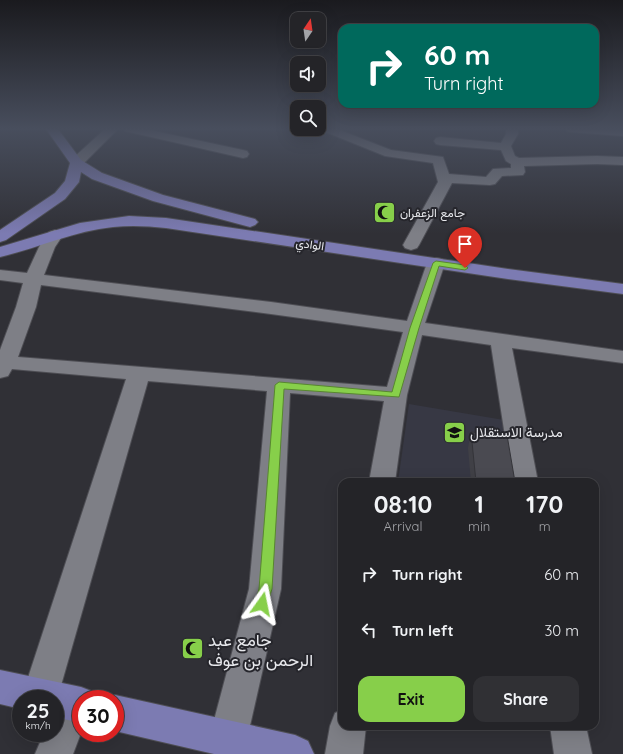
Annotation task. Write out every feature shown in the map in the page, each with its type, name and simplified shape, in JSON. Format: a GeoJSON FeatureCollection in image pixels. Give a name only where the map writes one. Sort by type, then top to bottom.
{"type":"FeatureCollection","features":[{"type":"Feature","properties":{"kind":"main road"},"geometry":{"type":"LineString","coordinates":[[0,237],[60,196],[72,182],[76,164]]}},
{"type":"Feature","properties":{"kind":"main road","name":"الوادي"},"geometry":{"type":"LineString","coordinates":[[78,164],[97,176],[124,186],[165,200],[240,221],[623,275]]}},
{"type":"Feature","properties":{"kind":"main road","name":"الوادي"},"geometry":{"type":"LineString","coordinates":[[0,252],[55,235],[105,224],[129,221],[166,223],[623,289]]}},
{"type":"Feature","properties":{"kind":"main road"},"geometry":{"type":"LineString","coordinates":[[0,687],[13,690]]}},
{"type":"Feature","properties":{"kind":"main road"},"geometry":{"type":"LineString","coordinates":[[124,715],[294,754]]}},
{"type":"Feature","properties":{"kind":"street"},"geometry":{"type":"LineString","coordinates":[[411,245],[445,182],[439,164]]}},
{"type":"Feature","properties":{"kind":"street"},"geometry":{"type":"LineString","coordinates":[[444,178],[490,181],[498,172],[518,172],[518,164]]}},
{"type":"Feature","properties":{"kind":"street"},"geometry":{"type":"LineString","coordinates":[[55,235],[47,247],[32,280],[26,307],[2,365],[139,374],[396,395]]}},
{"type":"Feature","properties":{"kind":"street"},"geometry":{"type":"LineString","coordinates":[[383,478],[396,395],[414,328],[436,263]]}},
{"type":"Feature","properties":{"kind":"street"},"geometry":{"type":"LineString","coordinates":[[0,275],[271,308],[623,357]]}},
{"type":"Feature","properties":{"kind":"street"},"geometry":{"type":"LineString","coordinates":[[500,340],[524,478]]}},
{"type":"Feature","properties":{"kind":"street"},"geometry":{"type":"LineString","coordinates":[[64,690],[139,374]]}},
{"type":"Feature","properties":{"kind":"street"},"geometry":{"type":"LineString","coordinates":[[228,739],[266,589],[279,385]]}},
{"type":"Feature","properties":{"kind":"street"},"geometry":{"type":"LineString","coordinates":[[344,754],[347,730]]}},
{"type":"Feature","properties":{"kind":"street"},"geometry":{"type":"LineString","coordinates":[[569,730],[573,754]]}},
{"type":"Feature","properties":{"kind":"street"},"geometry":{"type":"LineString","coordinates":[[54,754],[56,742]]}},
{"type":"Feature","properties":{"kind":"shaded area","name":"مدرسة الاستقلال"},"geometry":{"type":"Polygon","coordinates":[[[409,404],[504,420],[512,478],[399,478],[409,404]]]}},
{"type":"Feature","properties":{"kind":"building"},"geometry":{"type":"Polygon","coordinates":[[[471,432],[507,435],[514,478],[476,478],[471,432]]]}},
{"type":"Feature","properties":{"kind":"place","name":"جامع الزعفران"},"geometry":{"type":"Point","coordinates":[385,212]}},
{"type":"Feature","properties":{"kind":"place","name":"مدرسة الاستقلال"},"geometry":{"type":"Point","coordinates":[455,432]}},
{"type":"Feature","properties":{"kind":"place","name":"جامع عبد الرحمن بن عوف"},"geometry":{"type":"Point","coordinates":[192,649]}},
{"type":"Feature","properties":{"kind":"route"},"geometry":{"type":"LineString","coordinates":[[262,604],[266,589],[279,385],[396,395],[414,328],[436,263],[465,268]]}}]}
